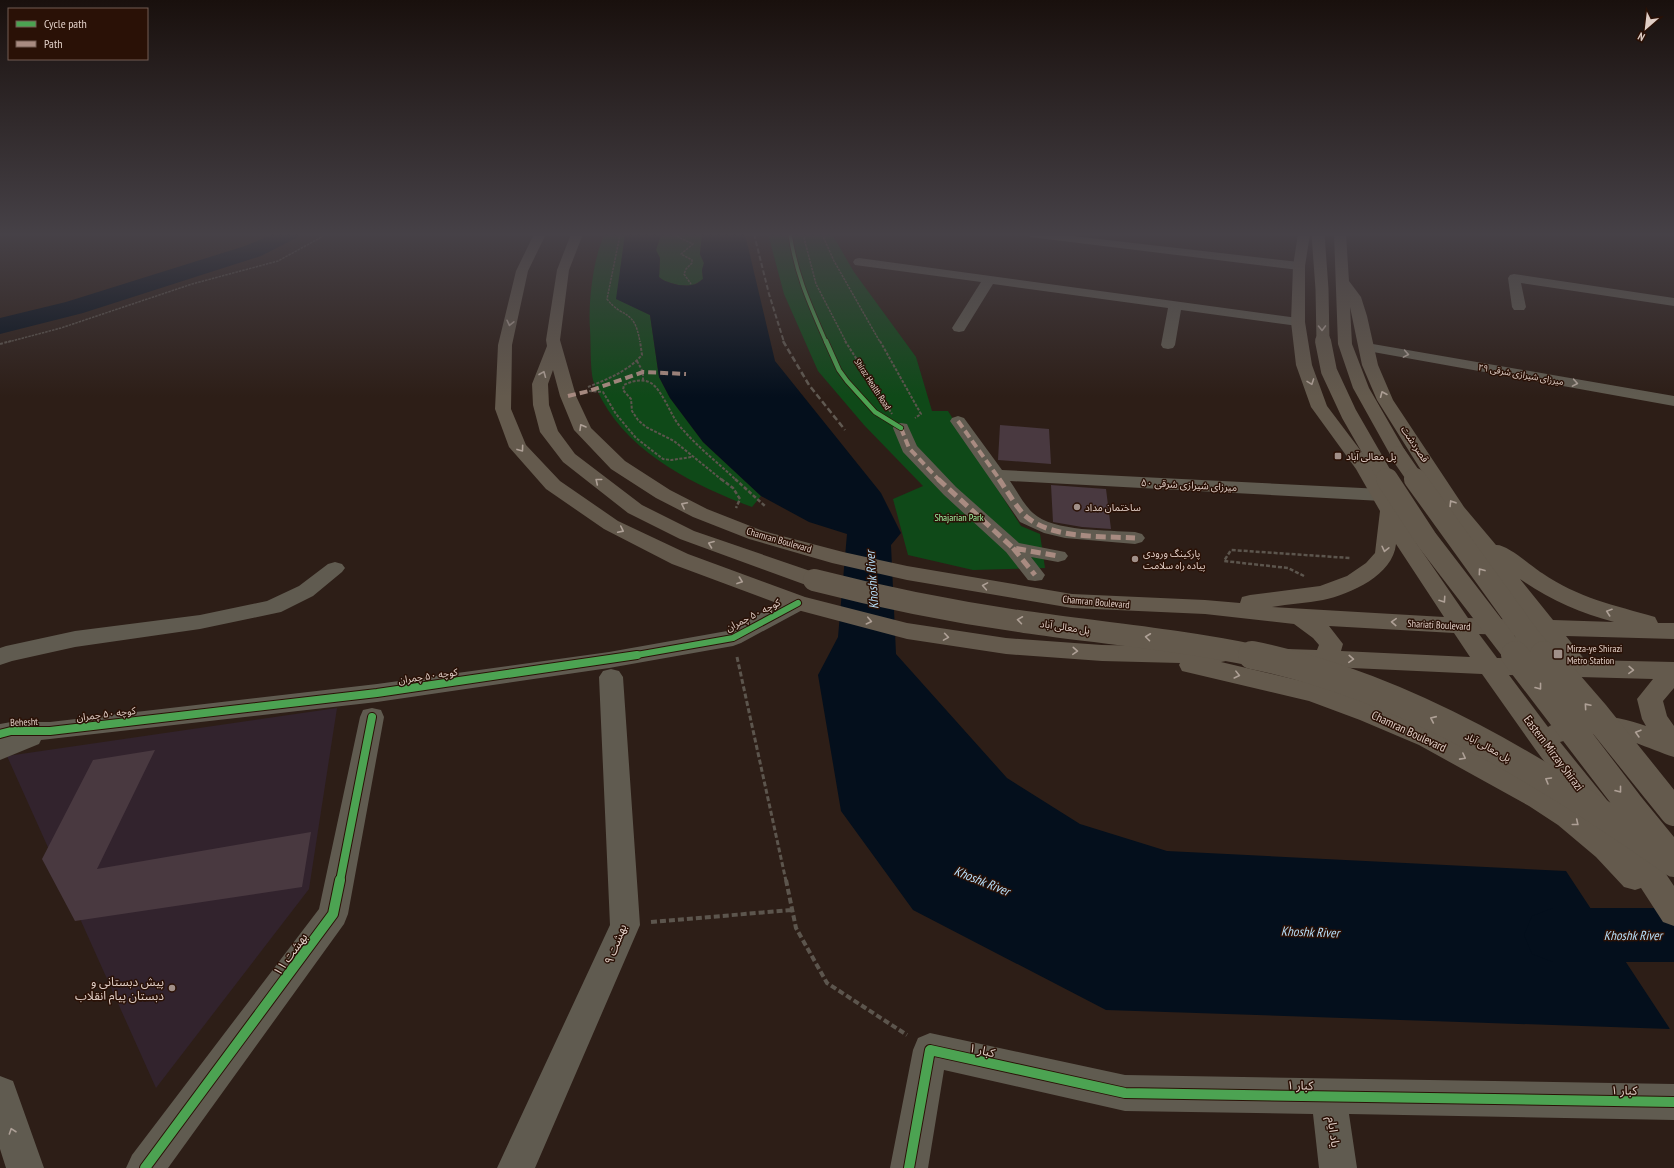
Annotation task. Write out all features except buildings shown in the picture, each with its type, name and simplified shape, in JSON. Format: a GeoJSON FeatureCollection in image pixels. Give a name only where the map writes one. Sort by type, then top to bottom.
{"type":"FeatureCollection","features":[{"type":"Feature","properties":{"kind":"main road","name":"Chamran Boulevard"},"geometry":{"type":"LineString","coordinates":[[518,289],[505,345],[503,409],[518,447],[553,485],[611,525],[680,559],[798,603],[907,631],[1006,646],[1102,653],[1325,657],[1489,666],[1578,668]]}},
{"type":"Feature","properties":{"kind":"main road","name":"Chamran Boulevard"},"geometry":{"type":"LineString","coordinates":[[560,289],[553,340],[568,396],[583,430],[618,466],[663,494],[700,513],[756,534],[840,558],[907,573],[1072,601],[1205,607]]}},
{"type":"Feature","properties":{"kind":"main road"},"geometry":{"type":"LineString","coordinates":[[1299,289],[1298,322],[1304,365],[1319,407],[1356,454],[1386,502],[1406,544],[1461,626]]}},
{"type":"Feature","properties":{"kind":"main road"},"geometry":{"type":"LineString","coordinates":[[1322,289],[1323,340],[1328,371],[1349,414],[1390,483],[1427,540],[1629,804],[1674,859]]}},
{"type":"Feature","properties":{"kind":"main road"},"geometry":{"type":"LineString","coordinates":[[1342,289],[1345,344],[1361,388],[1398,454],[1529,637],[1596,715],[1674,812]]}},
{"type":"Feature","properties":{"kind":"main road","name":"قصردشت"},"geometry":{"type":"LineString","coordinates":[[1347,289],[1354,297],[1367,347],[1370,365],[1385,400],[1456,510],[1503,568],[1513,585],[1578,668]]}},
{"type":"Feature","properties":{"kind":"main road","name":"پل معالی آباد"},"geometry":{"type":"LineString","coordinates":[[555,345],[540,384],[541,405],[549,432],[569,458],[635,509],[687,535],[814,580],[856,592],[934,608],[1173,640],[1292,664],[1354,683],[1447,725],[1503,754],[1565,789],[1651,871]]}},
{"type":"Feature","properties":{"kind":"main road"},"geometry":{"type":"LineString","coordinates":[[1386,502],[1408,527],[1448,586],[1458,593],[1480,596],[1491,595],[1510,589],[1513,585]]}},
{"type":"Feature","properties":{"kind":"main road"},"geometry":{"type":"LineString","coordinates":[[1205,607],[1324,593],[1355,581],[1374,568],[1385,553],[1386,502]]}},
{"type":"Feature","properties":{"kind":"main road"},"geometry":{"type":"LineString","coordinates":[[1476,534],[1536,580],[1575,601],[1617,615],[1674,627]]}},
{"type":"Feature","properties":{"kind":"main road","name":"Shariati Boulevard"},"geometry":{"type":"LineString","coordinates":[[1205,607],[1300,617],[1461,626],[1674,631]]}},
{"type":"Feature","properties":{"kind":"main road"},"geometry":{"type":"LineString","coordinates":[[1300,617],[1322,632],[1331,644],[1330,650],[1325,657]]}},
{"type":"Feature","properties":{"kind":"main road","name":"Eastern Mirzay Shirazi"},"geometry":{"type":"LineString","coordinates":[[1461,626],[1544,742],[1651,871]]}},
{"type":"Feature","properties":{"kind":"main road","name":"Chamran Boulevard"},"geometry":{"type":"LineString","coordinates":[[1102,653],[1206,667],[1314,693],[1369,713],[1428,738],[1539,798],[1568,817],[1607,848],[1651,871]]}},
{"type":"Feature","properties":{"kind":"main road"},"geometry":{"type":"LineString","coordinates":[[1578,668],[1674,671]]}},
{"type":"Feature","properties":{"kind":"main road"},"geometry":{"type":"LineString","coordinates":[[1674,676],[1666,680],[1650,699],[1655,719],[1674,746]]}},
{"type":"Feature","properties":{"kind":"main road"},"geometry":{"type":"LineString","coordinates":[[1544,742],[1552,736],[1566,730],[1594,726],[1612,727],[1629,731],[1657,739],[1674,746]]}},
{"type":"Feature","properties":{"kind":"main road"},"geometry":{"type":"LineString","coordinates":[[1651,871],[1672,910]]}},
{"type":"Feature","properties":{"kind":"street"},"geometry":{"type":"LineString","coordinates":[[959,328],[984,289]]}},
{"type":"Feature","properties":{"kind":"street"},"geometry":{"type":"LineString","coordinates":[[1050,289],[1298,322]]}},
{"type":"Feature","properties":{"kind":"street"},"geometry":{"type":"LineString","coordinates":[[1516,289],[1519,307]]}},
{"type":"Feature","properties":{"kind":"street"},"geometry":{"type":"LineString","coordinates":[[1586,289],[1674,302]]}},
{"type":"Feature","properties":{"kind":"street"},"geometry":{"type":"LineString","coordinates":[[1168,345],[1175,306]]}},
{"type":"Feature","properties":{"kind":"street","name":"۲۹ میرزای شیرازی شرقی"},"geometry":{"type":"LineString","coordinates":[[1367,347],[1674,401]]}},
{"type":"Feature","properties":{"kind":"street"},"geometry":{"type":"LineString","coordinates":[[958,421],[1027,518],[1036,525],[1067,532],[1135,538]]}},
{"type":"Feature","properties":{"kind":"street"},"geometry":{"type":"LineString","coordinates":[[901,428],[908,448],[950,491],[1013,548],[1036,575]]}},
{"type":"Feature","properties":{"kind":"street","name":"۵۰ میرزای شیرازی شرقی"},"geometry":{"type":"LineString","coordinates":[[997,475],[1386,502]]}},
{"type":"Feature","properties":{"kind":"street"},"geometry":{"type":"LineString","coordinates":[[1013,548],[1058,556]]}},
{"type":"Feature","properties":{"kind":"street"},"geometry":{"type":"LineString","coordinates":[[0,656],[75,639],[200,622],[273,607],[306,591],[335,568]]}},
{"type":"Feature","properties":{"kind":"street","name":"کوچه ۵۰ چمران"},"geometry":{"type":"LineString","coordinates":[[50,731],[377,693],[610,660],[733,638],[798,603]]}},
{"type":"Feature","properties":{"kind":"street","name":"۹ بهشت"},"geometry":{"type":"LineString","coordinates":[[516,1168],[625,925],[611,677]]}},
{"type":"Feature","properties":{"kind":"street","name":"۱۱ بهشت"},"geometry":{"type":"LineString","coordinates":[[145,1168],[333,914],[372,717]]}},
{"type":"Feature","properties":{"kind":"street","name":"Behesht"},"geometry":{"type":"LineString","coordinates":[[0,734],[11,731],[50,731]]}},
{"type":"Feature","properties":{"kind":"street","name":"Behesht"},"geometry":{"type":"LineString","coordinates":[[0,750],[16,742],[50,731]]}},
{"type":"Feature","properties":{"kind":"street"},"geometry":{"type":"LineString","coordinates":[[909,1168],[930,1050]]}},
{"type":"Feature","properties":{"kind":"street","name":"۱ کبار"},"geometry":{"type":"LineString","coordinates":[[930,1050],[1125,1093],[1674,1102]]}},
{"type":"Feature","properties":{"kind":"street"},"geometry":{"type":"LineString","coordinates":[[0,1094],[25,1168]]}},
{"type":"Feature","properties":{"kind":"street","name":"یاد ایام"},"geometry":{"type":"LineString","coordinates":[[1329,1096],[1338,1168]]}},
{"type":"Feature","properties":{"kind":"path"},"geometry":{"type":"LineString","coordinates":[[0,344],[61,328],[179,289]]}},
{"type":"Feature","properties":{"kind":"path"},"geometry":{"type":"LineString","coordinates":[[588,387],[605,381],[637,361],[642,355],[634,322],[629,315],[611,304],[607,298],[609,289]]}},
{"type":"Feature","properties":{"kind":"path"},"geometry":{"type":"LineString","coordinates":[[850,289],[921,414],[901,428]]}},
{"type":"Feature","properties":{"kind":"path"},"geometry":{"type":"LineString","coordinates":[[637,361],[643,372],[643,380]]}},
{"type":"Feature","properties":{"kind":"path"},"geometry":{"type":"LineString","coordinates":[[736,508],[740,499],[733,488],[692,457],[674,441],[646,427],[635,416],[632,411],[631,399],[623,390],[624,385],[643,380],[649,381],[654,386],[678,424],[701,448],[765,506]]}},
{"type":"Feature","properties":{"kind":"path"},"geometry":{"type":"LineString","coordinates":[[589,392],[603,392],[616,414],[636,438],[663,459],[671,460],[692,457]]}},
{"type":"Feature","properties":{"kind":"path"},"geometry":{"type":"LineString","coordinates":[[1308,577],[1288,568],[1224,561],[1231,550],[1350,558]]}},
{"type":"Feature","properties":{"kind":"path"},"geometry":{"type":"LineString","coordinates":[[733,638],[796,928],[827,983],[930,1050]]}},
{"type":"Feature","properties":{"kind":"path"},"geometry":{"type":"LineString","coordinates":[[625,925],[792,910]]}},
{"type":"Feature","properties":{"kind":"shaded area","name":"پیش دبستانی و دبستان پیام انقلاب"},"geometry":{"type":"Polygon","coordinates":[[[337,708],[309,889],[156,1088],[7,756],[337,708]]]}},
{"type":"Feature","properties":{"kind":"green space"},"geometry":{"type":"Polygon","coordinates":[[[591,289],[618,289],[617,299],[650,315],[659,377],[670,398],[703,442],[761,496],[752,507],[709,489],[667,466],[630,437],[615,420],[602,400],[592,375],[590,318],[591,289]]]}},
{"type":"Feature","properties":{"kind":"green space","name":"Shajarian Park"},"geometry":{"type":"Polygon","coordinates":[[[783,289],[866,289],[916,357],[932,411],[948,411],[1021,526],[1040,534],[1045,568],[973,570],[908,555],[893,499],[923,486],[864,425],[818,371],[783,289]]]}},
{"type":"Feature","properties":{"kind":"water"},"geometry":{"type":"Polygon","coordinates":[[[617,289],[758,289],[775,361],[881,493],[901,533],[891,545],[896,654],[1007,778],[1080,824],[1167,851],[1566,871],[1670,1029],[1106,1010],[913,910],[841,811],[818,675],[838,637],[847,534],[809,522],[761,496],[703,442],[670,398],[659,377],[650,315],[616,299],[617,289]]]}},
{"type":"Feature","properties":{"kind":"waterway"},"geometry":{"type":"LineString","coordinates":[[0,326],[74,308],[135,289]]}},
{"type":"Feature","properties":{"kind":"waterway","name":"Khoshk River"},"geometry":{"type":"LineString","coordinates":[[1553,935],[1674,935]]}},
{"type":"Feature","properties":{"kind":"railway"},"geometry":{"type":"LineString","coordinates":[[768,289],[784,342]]}},
{"type":"Feature","properties":{"kind":"railway"},"geometry":{"type":"LineString","coordinates":[[783,341],[809,385],[845,430]]}},
{"type":"Feature","properties":{"kind":"marked path"},"geometry":{"type":"LineString","coordinates":[[568,396],[589,391],[643,372],[686,374]]}},
{"type":"Feature","properties":{"kind":"marked path"},"geometry":{"type":"LineString","coordinates":[[958,421],[1027,518],[1051,529],[1065,532],[1094,536],[1135,538]]}},
{"type":"Feature","properties":{"kind":"marked path"},"geometry":{"type":"LineString","coordinates":[[901,428],[909,448],[950,491],[1013,548],[1058,556]]}},
{"type":"Feature","properties":{"kind":"marked path"},"geometry":{"type":"LineString","coordinates":[[1013,548],[1035,575]]}},
{"type":"Feature","properties":{"kind":"cycle path","name":"Shiraz Health Road"},"geometry":{"type":"LineString","coordinates":[[803,289],[839,370],[875,412],[901,428]]}},
{"type":"Feature","properties":{"kind":"cycle path"},"geometry":{"type":"LineString","coordinates":[[0,734],[11,731],[50,731],[377,693],[609,660],[733,638],[798,603]]}},
{"type":"Feature","properties":{"kind":"cycle path"},"geometry":{"type":"LineString","coordinates":[[145,1168],[333,914],[372,717]]}},
{"type":"Feature","properties":{"kind":"cycle path"},"geometry":{"type":"LineString","coordinates":[[909,1168],[930,1050],[1125,1093],[1674,1102]]}},
{"type":"Feature","properties":{"kind":"place","name":"پل معالی آباد"},"geometry":{"type":"Point","coordinates":[1338,456]}},
{"type":"Feature","properties":{"kind":"place","name":"ساختمان مداد"},"geometry":{"type":"Point","coordinates":[1077,507]}},
{"type":"Feature","properties":{"kind":"place","name":"پارکینگ ورودی پیاده راه سلامت"},"geometry":{"type":"Point","coordinates":[1135,559]}},
{"type":"Feature","properties":{"kind":"place","name":"Mirza-ye Shirazi Metro Station"},"geometry":{"type":"Point","coordinates":[1558,654]}},
{"type":"Feature","properties":{"kind":"place","name":"پیش دبستانی و دبستان پیام انقلاب"},"geometry":{"type":"Point","coordinates":[172,988]}}]}
